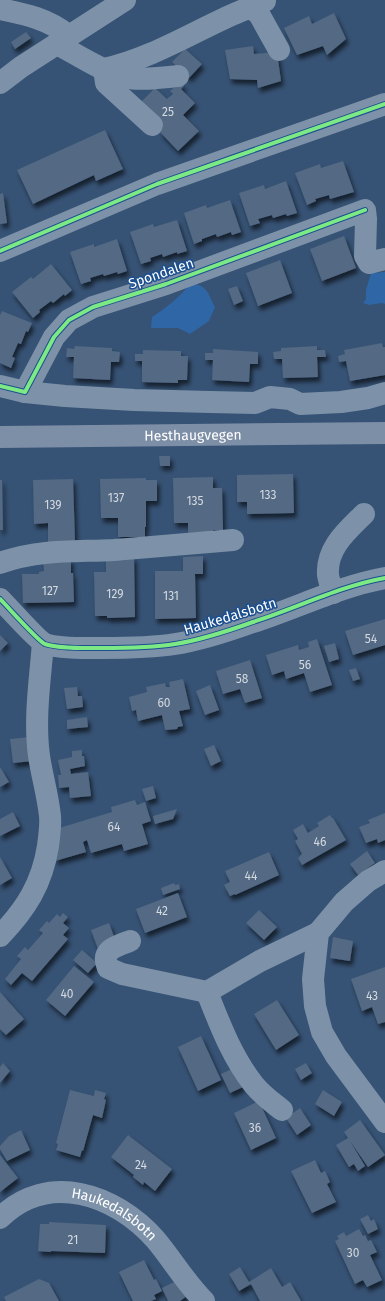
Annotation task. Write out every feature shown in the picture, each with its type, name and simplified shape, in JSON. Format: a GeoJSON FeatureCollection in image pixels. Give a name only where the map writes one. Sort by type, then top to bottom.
{"type":"FeatureCollection","features":[{"type":"Feature","properties":{"kind":"main road","name":"Hesthaugvegen"},"geometry":{"type":"LineString","coordinates":[[0,437],[385,433]]}},
{"type":"Feature","properties":{"kind":"street"},"geometry":{"type":"LineString","coordinates":[[0,83],[21,67],[125,0]]}},
{"type":"Feature","properties":{"kind":"street"},"geometry":{"type":"LineString","coordinates":[[104,69],[121,66],[148,56],[202,28],[256,5],[255,11],[259,14],[280,50]]}},
{"type":"Feature","properties":{"kind":"street"},"geometry":{"type":"LineString","coordinates":[[0,9],[41,20],[59,28],[63,40],[104,69],[126,78],[152,79],[178,76]]}},
{"type":"Feature","properties":{"kind":"street"},"geometry":{"type":"LineString","coordinates":[[104,69],[106,83],[152,125]]}},
{"type":"Feature","properties":{"kind":"street"},"geometry":{"type":"LineString","coordinates":[[0,251],[157,184],[385,104]]}},
{"type":"Feature","properties":{"kind":"street","name":"Spondalen"},"geometry":{"type":"LineString","coordinates":[[25,392],[54,337],[69,320],[93,307],[166,284],[365,210],[365,256],[369,263],[385,259]]}},
{"type":"Feature","properties":{"kind":"street"},"geometry":{"type":"LineString","coordinates":[[0,386],[25,392],[119,400],[255,403],[270,397],[290,399],[300,404],[341,402],[368,398],[385,393]]}},
{"type":"Feature","properties":{"kind":"street"},"geometry":{"type":"LineString","coordinates":[[333,593],[328,576],[328,562],[335,544],[364,514]]}},
{"type":"Feature","properties":{"kind":"street"},"geometry":{"type":"LineString","coordinates":[[0,563],[17,556],[41,552],[114,550],[233,540]]}},
{"type":"Feature","properties":{"kind":"street","name":"Haukedalsbotn"},"geometry":{"type":"LineString","coordinates":[[43,643],[54,646],[86,648],[135,648],[176,644],[216,634],[372,580],[385,578]]}},
{"type":"Feature","properties":{"kind":"street"},"geometry":{"type":"LineString","coordinates":[[0,599],[43,643],[37,716],[39,756],[50,817],[45,864],[38,884],[17,918],[0,936]]}},
{"type":"Feature","properties":{"kind":"street"},"geometry":{"type":"LineString","coordinates":[[130,941],[115,946],[109,950],[105,960],[108,968],[122,974],[208,992],[260,961],[318,933],[344,902],[368,881],[385,871]]}},
{"type":"Feature","properties":{"kind":"street"},"geometry":{"type":"LineString","coordinates":[[318,933],[314,979],[315,1006],[322,1032],[336,1056],[385,1122]]}},
{"type":"Feature","properties":{"kind":"street"},"geometry":{"type":"LineString","coordinates":[[208,992],[225,1038],[235,1057],[255,1086],[282,1110]]}},
{"type":"Feature","properties":{"kind":"street","name":"Haukedalsbotn"},"geometry":{"type":"LineString","coordinates":[[0,1218],[9,1209],[30,1198],[52,1192],[72,1192],[96,1198],[116,1207],[136,1220],[155,1239],[196,1293],[204,1301]]}},
{"type":"Feature","properties":{"kind":"shaded area"},"geometry":{"type":"Polygon","coordinates":[[[385,272],[385,304],[369,305],[363,303],[366,299],[366,290],[371,273],[385,272]]]}},
{"type":"Feature","properties":{"kind":"shaded area"},"geometry":{"type":"Polygon","coordinates":[[[191,283],[197,284],[206,290],[215,307],[209,321],[190,334],[178,328],[151,328],[152,317],[173,302],[191,283]]]}},
{"type":"Feature","properties":{"kind":"building"},"geometry":{"type":"Polygon","coordinates":[[[334,13],[346,39],[327,55],[323,46],[297,55],[284,28],[309,16],[312,24],[334,13]]]}},
{"type":"Feature","properties":{"kind":"building"},"geometry":{"type":"Polygon","coordinates":[[[26,32],[31,38],[15,49],[11,42],[26,32]]]}},
{"type":"Feature","properties":{"kind":"building"},"geometry":{"type":"Polygon","coordinates":[[[253,46],[254,54],[277,52],[281,81],[258,88],[257,80],[230,79],[225,50],[253,46]]]}},
{"type":"Feature","properties":{"kind":"building"},"geometry":{"type":"Polygon","coordinates":[[[185,49],[202,64],[189,78],[172,62],[185,49]]]}},
{"type":"Feature","properties":{"kind":"building"},"geometry":{"type":"Polygon","coordinates":[[[180,82],[184,86],[181,89],[195,103],[183,115],[199,131],[178,151],[161,133],[160,131],[163,128],[139,104],[155,88],[167,99],[173,94],[170,91],[180,82]]]}},
{"type":"Feature","properties":{"kind":"building"},"geometry":{"type":"Polygon","coordinates":[[[105,130],[123,169],[96,181],[94,175],[33,204],[17,170],[105,130]]]}},
{"type":"Feature","properties":{"kind":"building"},"geometry":{"type":"Polygon","coordinates":[[[343,161],[354,192],[330,199],[329,195],[315,199],[316,201],[307,205],[295,173],[320,164],[321,168],[343,161]]]}},
{"type":"Feature","properties":{"kind":"building"},"geometry":{"type":"Polygon","coordinates":[[[286,181],[297,213],[287,216],[286,214],[273,218],[272,215],[258,219],[260,223],[250,226],[239,193],[264,185],[265,189],[286,181]]]}},
{"type":"Feature","properties":{"kind":"building"},"geometry":{"type":"Polygon","coordinates":[[[3,193],[7,223],[0,224],[0,194],[3,193]]]}},
{"type":"Feature","properties":{"kind":"building"},"geometry":{"type":"Polygon","coordinates":[[[230,200],[241,232],[232,235],[231,232],[217,237],[216,234],[202,239],[202,241],[194,244],[184,213],[206,205],[207,208],[230,200]]]}},
{"type":"Feature","properties":{"kind":"building"},"geometry":{"type":"Polygon","coordinates":[[[177,220],[187,251],[177,254],[177,252],[163,257],[162,254],[150,258],[151,261],[141,264],[130,232],[153,224],[154,227],[177,220]]]}},
{"type":"Feature","properties":{"kind":"building"},"geometry":{"type":"Polygon","coordinates":[[[344,236],[356,268],[322,281],[310,249],[344,236]]]}},
{"type":"Feature","properties":{"kind":"building"},"geometry":{"type":"Polygon","coordinates":[[[117,239],[127,271],[104,276],[103,274],[90,278],[91,281],[81,284],[70,252],[94,244],[94,247],[117,239]]]}},
{"type":"Feature","properties":{"kind":"building"},"geometry":{"type":"Polygon","coordinates":[[[280,260],[292,293],[258,306],[246,273],[280,260]]]}},
{"type":"Feature","properties":{"kind":"building"},"geometry":{"type":"Polygon","coordinates":[[[51,264],[72,290],[65,296],[64,294],[53,303],[51,301],[39,310],[40,312],[33,318],[12,292],[31,277],[33,279],[51,264]]]}},
{"type":"Feature","properties":{"kind":"building"},"geometry":{"type":"Polygon","coordinates":[[[237,286],[243,301],[234,305],[228,289],[237,286]]]}},
{"type":"Feature","properties":{"kind":"building"},"geometry":{"type":"Polygon","coordinates":[[[2,311],[32,323],[28,332],[26,331],[21,344],[18,343],[12,357],[15,358],[11,368],[0,363],[0,315],[2,311]]]}},
{"type":"Feature","properties":{"kind":"building"},"geometry":{"type":"Polygon","coordinates":[[[382,343],[383,347],[385,347],[385,375],[350,381],[346,361],[339,362],[338,356],[345,354],[344,350],[382,343]]]}},
{"type":"Feature","properties":{"kind":"building"},"geometry":{"type":"Polygon","coordinates":[[[75,346],[112,348],[112,351],[120,352],[119,362],[111,362],[110,380],[73,378],[74,357],[66,357],[67,348],[74,349],[75,346]]]}},
{"type":"Feature","properties":{"kind":"building"},"geometry":{"type":"Polygon","coordinates":[[[317,346],[317,350],[325,350],[326,357],[317,357],[318,377],[283,378],[282,359],[274,359],[273,352],[281,351],[281,348],[317,346]]]}},
{"type":"Feature","properties":{"kind":"building"},"geometry":{"type":"Polygon","coordinates":[[[213,349],[258,352],[258,364],[250,364],[249,382],[212,380],[213,360],[205,360],[205,353],[213,353],[213,349]]]}},
{"type":"Feature","properties":{"kind":"building"},"geometry":{"type":"Polygon","coordinates":[[[143,350],[181,351],[181,356],[188,356],[187,380],[178,380],[178,383],[142,382],[142,361],[135,361],[135,354],[143,354],[143,350]]]}},
{"type":"Feature","properties":{"kind":"building"},"geometry":{"type":"Polygon","coordinates":[[[159,456],[170,456],[170,466],[160,466],[159,456]]]}},
{"type":"Feature","properties":{"kind":"building"},"geometry":{"type":"Polygon","coordinates":[[[293,474],[294,513],[247,514],[247,502],[237,502],[237,475],[293,474]]]}},
{"type":"Feature","properties":{"kind":"building"},"geometry":{"type":"Polygon","coordinates":[[[213,477],[213,488],[222,488],[223,530],[188,533],[188,523],[174,523],[173,478],[213,477]]]}},
{"type":"Feature","properties":{"kind":"building"},"geometry":{"type":"Polygon","coordinates":[[[146,478],[146,480],[157,480],[157,501],[146,501],[145,537],[118,537],[118,518],[101,518],[100,479],[146,478]]]}},
{"type":"Feature","properties":{"kind":"building"},"geometry":{"type":"Polygon","coordinates":[[[73,479],[75,541],[48,542],[48,523],[34,524],[33,480],[73,479]]]}},
{"type":"Feature","properties":{"kind":"building"},"geometry":{"type":"Polygon","coordinates":[[[0,480],[2,480],[3,530],[0,530],[0,480]]]}},
{"type":"Feature","properties":{"kind":"building"},"geometry":{"type":"Polygon","coordinates":[[[203,556],[203,574],[195,574],[196,618],[155,619],[155,571],[183,571],[183,557],[203,556]]]}},
{"type":"Feature","properties":{"kind":"building"},"geometry":{"type":"Polygon","coordinates":[[[106,557],[134,557],[135,617],[107,618],[107,616],[95,616],[94,572],[106,572],[106,557]]]}},
{"type":"Feature","properties":{"kind":"building"},"geometry":{"type":"Polygon","coordinates":[[[43,559],[71,559],[74,602],[23,603],[22,574],[39,574],[39,572],[44,571],[43,559]]]}},
{"type":"Feature","properties":{"kind":"building"},"geometry":{"type":"Polygon","coordinates":[[[385,619],[385,645],[353,655],[345,631],[385,619]]]}},
{"type":"Feature","properties":{"kind":"building"},"geometry":{"type":"Polygon","coordinates":[[[0,635],[8,643],[0,651],[0,635]]]}},
{"type":"Feature","properties":{"kind":"building"},"geometry":{"type":"Polygon","coordinates":[[[317,639],[332,685],[310,692],[304,673],[286,679],[284,671],[272,675],[266,655],[298,645],[299,650],[309,647],[308,642],[317,639]]]}},
{"type":"Feature","properties":{"kind":"building"},"geometry":{"type":"Polygon","coordinates":[[[335,643],[339,659],[329,662],[324,646],[335,643]]]}},
{"type":"Feature","properties":{"kind":"building"},"geometry":{"type":"Polygon","coordinates":[[[250,660],[262,698],[245,703],[240,689],[223,694],[216,671],[250,660]]]}},
{"type":"Feature","properties":{"kind":"building"},"geometry":{"type":"Polygon","coordinates":[[[356,668],[360,679],[353,681],[349,670],[356,668]]]}},
{"type":"Feature","properties":{"kind":"building"},"geometry":{"type":"Polygon","coordinates":[[[183,679],[190,709],[179,711],[183,726],[178,727],[177,729],[165,730],[162,715],[138,721],[136,710],[132,711],[129,697],[147,692],[146,687],[165,683],[166,687],[170,687],[169,682],[183,679]]]}},
{"type":"Feature","properties":{"kind":"building"},"geometry":{"type":"Polygon","coordinates":[[[210,685],[219,710],[205,715],[196,691],[210,685]]]}},
{"type":"Feature","properties":{"kind":"building"},"geometry":{"type":"Polygon","coordinates":[[[77,687],[78,696],[82,696],[83,707],[67,709],[64,688],[77,687]]]}},
{"type":"Feature","properties":{"kind":"building"},"geometry":{"type":"Polygon","coordinates":[[[87,717],[88,727],[67,729],[67,720],[87,717]]]}},
{"type":"Feature","properties":{"kind":"building"},"geometry":{"type":"Polygon","coordinates":[[[30,737],[33,761],[13,763],[10,739],[30,737]]]}},
{"type":"Feature","properties":{"kind":"building"},"geometry":{"type":"Polygon","coordinates":[[[214,745],[221,761],[211,766],[204,749],[214,745]]]}},
{"type":"Feature","properties":{"kind":"building"},"geometry":{"type":"Polygon","coordinates":[[[82,750],[85,766],[70,769],[71,774],[88,772],[91,796],[70,798],[69,787],[59,788],[58,775],[61,775],[58,760],[72,757],[72,751],[82,750]]]}},
{"type":"Feature","properties":{"kind":"building"},"geometry":{"type":"Polygon","coordinates":[[[0,767],[9,782],[0,787],[0,767]]]}},
{"type":"Feature","properties":{"kind":"building"},"geometry":{"type":"Polygon","coordinates":[[[153,786],[156,798],[146,801],[142,789],[153,786]]]}},
{"type":"Feature","properties":{"kind":"building"},"geometry":{"type":"Polygon","coordinates":[[[135,800],[137,805],[145,802],[151,821],[142,824],[148,844],[124,851],[122,844],[91,853],[87,840],[83,842],[86,852],[55,861],[56,829],[112,812],[111,807],[135,800]]]}},
{"type":"Feature","properties":{"kind":"building"},"geometry":{"type":"Polygon","coordinates":[[[177,809],[173,819],[155,824],[153,816],[177,809]]]}},
{"type":"Feature","properties":{"kind":"building"},"geometry":{"type":"Polygon","coordinates":[[[13,812],[20,826],[0,836],[0,819],[13,812]]]}},
{"type":"Feature","properties":{"kind":"building"},"geometry":{"type":"Polygon","coordinates":[[[385,813],[385,840],[378,843],[377,839],[366,843],[359,827],[370,823],[368,820],[385,813]]]}},
{"type":"Feature","properties":{"kind":"building"},"geometry":{"type":"Polygon","coordinates":[[[330,815],[346,840],[302,865],[298,858],[302,854],[295,841],[298,839],[293,830],[303,824],[308,833],[319,826],[317,823],[330,815]]]}},
{"type":"Feature","properties":{"kind":"building"},"geometry":{"type":"Polygon","coordinates":[[[367,851],[375,863],[358,875],[350,864],[367,851]]]}},
{"type":"Feature","properties":{"kind":"building"},"geometry":{"type":"Polygon","coordinates":[[[269,852],[279,875],[230,896],[224,885],[230,882],[225,871],[269,852]]]}},
{"type":"Feature","properties":{"kind":"building"},"geometry":{"type":"Polygon","coordinates":[[[0,857],[12,878],[0,885],[0,857]]]}},
{"type":"Feature","properties":{"kind":"building"},"geometry":{"type":"Polygon","coordinates":[[[174,883],[175,885],[179,884],[180,889],[163,895],[161,888],[174,883]]]}},
{"type":"Feature","properties":{"kind":"building"},"geometry":{"type":"Polygon","coordinates":[[[178,893],[187,917],[145,933],[136,909],[178,893]]]}},
{"type":"Feature","properties":{"kind":"building"},"geometry":{"type":"Polygon","coordinates":[[[259,910],[277,927],[264,940],[246,923],[259,910]]]}},
{"type":"Feature","properties":{"kind":"building"},"geometry":{"type":"Polygon","coordinates":[[[63,913],[68,917],[63,923],[69,928],[63,935],[68,939],[32,981],[22,973],[11,985],[5,979],[21,959],[17,956],[25,947],[28,950],[43,933],[39,930],[47,921],[49,923],[57,914],[60,917],[63,913]]]}},
{"type":"Feature","properties":{"kind":"building"},"geometry":{"type":"Polygon","coordinates":[[[109,923],[116,942],[98,949],[91,930],[109,923]]]}},
{"type":"Feature","properties":{"kind":"building"},"geometry":{"type":"Polygon","coordinates":[[[333,937],[353,941],[350,961],[330,958],[333,937]]]}},
{"type":"Feature","properties":{"kind":"building"},"geometry":{"type":"Polygon","coordinates":[[[82,950],[97,963],[88,973],[73,960],[82,950]]]}},
{"type":"Feature","properties":{"kind":"building"},"geometry":{"type":"Polygon","coordinates":[[[74,966],[94,982],[65,1016],[46,1000],[74,966]]]}},
{"type":"Feature","properties":{"kind":"building"},"geometry":{"type":"Polygon","coordinates":[[[385,967],[385,1022],[378,1024],[372,1007],[362,1011],[351,979],[385,967]]]}},
{"type":"Feature","properties":{"kind":"building"},"geometry":{"type":"Polygon","coordinates":[[[0,992],[24,1019],[6,1035],[0,1029],[0,992]]]}},
{"type":"Feature","properties":{"kind":"building"},"geometry":{"type":"Polygon","coordinates":[[[277,1000],[299,1035],[276,1050],[254,1014],[277,1000]]]}},
{"type":"Feature","properties":{"kind":"building"},"geometry":{"type":"Polygon","coordinates":[[[201,1036],[221,1080],[198,1091],[178,1047],[201,1036]]]}},
{"type":"Feature","properties":{"kind":"building"},"geometry":{"type":"Polygon","coordinates":[[[3,1063],[10,1071],[0,1083],[0,1067],[3,1063]]]}},
{"type":"Feature","properties":{"kind":"building"},"geometry":{"type":"Polygon","coordinates":[[[306,1063],[312,1073],[301,1080],[295,1069],[306,1063]]]}},
{"type":"Feature","properties":{"kind":"building"},"geometry":{"type":"Polygon","coordinates":[[[234,1068],[243,1087],[230,1093],[221,1074],[234,1068]]]}},
{"type":"Feature","properties":{"kind":"building"},"geometry":{"type":"Polygon","coordinates":[[[70,1090],[94,1096],[95,1090],[106,1093],[102,1118],[93,1115],[80,1157],[56,1150],[58,1144],[56,1143],[70,1090]]]}},
{"type":"Feature","properties":{"kind":"building"},"geometry":{"type":"Polygon","coordinates":[[[323,1090],[342,1102],[334,1116],[315,1104],[323,1090]]]}},
{"type":"Feature","properties":{"kind":"building"},"geometry":{"type":"Polygon","coordinates":[[[259,1101],[276,1138],[251,1150],[234,1113],[259,1101]]]}},
{"type":"Feature","properties":{"kind":"building"},"geometry":{"type":"Polygon","coordinates":[[[300,1108],[311,1125],[297,1135],[286,1118],[300,1108]]]}},
{"type":"Feature","properties":{"kind":"building"},"geometry":{"type":"Polygon","coordinates":[[[360,1120],[385,1155],[368,1167],[350,1141],[365,1166],[358,1171],[354,1164],[349,1167],[336,1145],[348,1138],[344,1132],[360,1120]]]}},
{"type":"Feature","properties":{"kind":"building"},"geometry":{"type":"Polygon","coordinates":[[[21,1130],[30,1150],[7,1161],[0,1149],[0,1146],[9,1136],[21,1130]]]}},
{"type":"Feature","properties":{"kind":"building"},"geometry":{"type":"Polygon","coordinates":[[[128,1135],[172,1169],[155,1191],[144,1182],[143,1185],[133,1177],[134,1175],[111,1157],[128,1135]]]}},
{"type":"Feature","properties":{"kind":"building"},"geometry":{"type":"Polygon","coordinates":[[[0,1155],[18,1178],[0,1192],[0,1155]]]}},
{"type":"Feature","properties":{"kind":"building"},"geometry":{"type":"Polygon","coordinates":[[[315,1160],[321,1173],[325,1171],[330,1182],[327,1184],[336,1202],[312,1213],[291,1171],[315,1160]]]}},
{"type":"Feature","properties":{"kind":"building"},"geometry":{"type":"Polygon","coordinates":[[[368,1215],[371,1221],[374,1219],[378,1229],[368,1234],[360,1219],[368,1215]]]}},
{"type":"Feature","properties":{"kind":"building"},"geometry":{"type":"Polygon","coordinates":[[[49,1222],[106,1225],[105,1253],[38,1251],[40,1224],[49,1224],[49,1222]]]}},
{"type":"Feature","properties":{"kind":"building"},"geometry":{"type":"Polygon","coordinates":[[[359,1229],[368,1241],[371,1240],[377,1252],[370,1255],[382,1280],[367,1287],[363,1280],[355,1284],[335,1241],[339,1239],[337,1236],[344,1232],[346,1236],[359,1229]]]}},
{"type":"Feature","properties":{"kind":"building"},"geometry":{"type":"Polygon","coordinates":[[[144,1260],[154,1280],[156,1279],[162,1291],[154,1295],[156,1299],[151,1301],[133,1301],[119,1272],[144,1260]]]}},
{"type":"Feature","properties":{"kind":"building"},"geometry":{"type":"Polygon","coordinates":[[[240,1267],[249,1282],[271,1268],[282,1287],[290,1282],[301,1301],[260,1301],[251,1284],[239,1291],[229,1274],[240,1267]]]}},
{"type":"Feature","properties":{"kind":"building"},"geometry":{"type":"Polygon","coordinates":[[[39,1279],[49,1283],[59,1301],[6,1301],[4,1297],[39,1279]]]}},
{"type":"Feature","properties":{"kind":"building"},"geometry":{"type":"Polygon","coordinates":[[[176,1281],[187,1296],[180,1301],[168,1301],[162,1288],[176,1281]]]}},
{"type":"Feature","properties":{"kind":"cycle path"},"geometry":{"type":"LineString","coordinates":[[0,251],[157,184],[385,104]]}},
{"type":"Feature","properties":{"kind":"cycle path"},"geometry":{"type":"LineString","coordinates":[[0,386],[25,392],[54,337],[69,320],[93,307],[166,284],[365,210]]}},
{"type":"Feature","properties":{"kind":"cycle path"},"geometry":{"type":"LineString","coordinates":[[0,599],[41,642],[51,646],[73,648],[147,647],[185,642],[214,635],[352,586],[385,578]]}}]}
